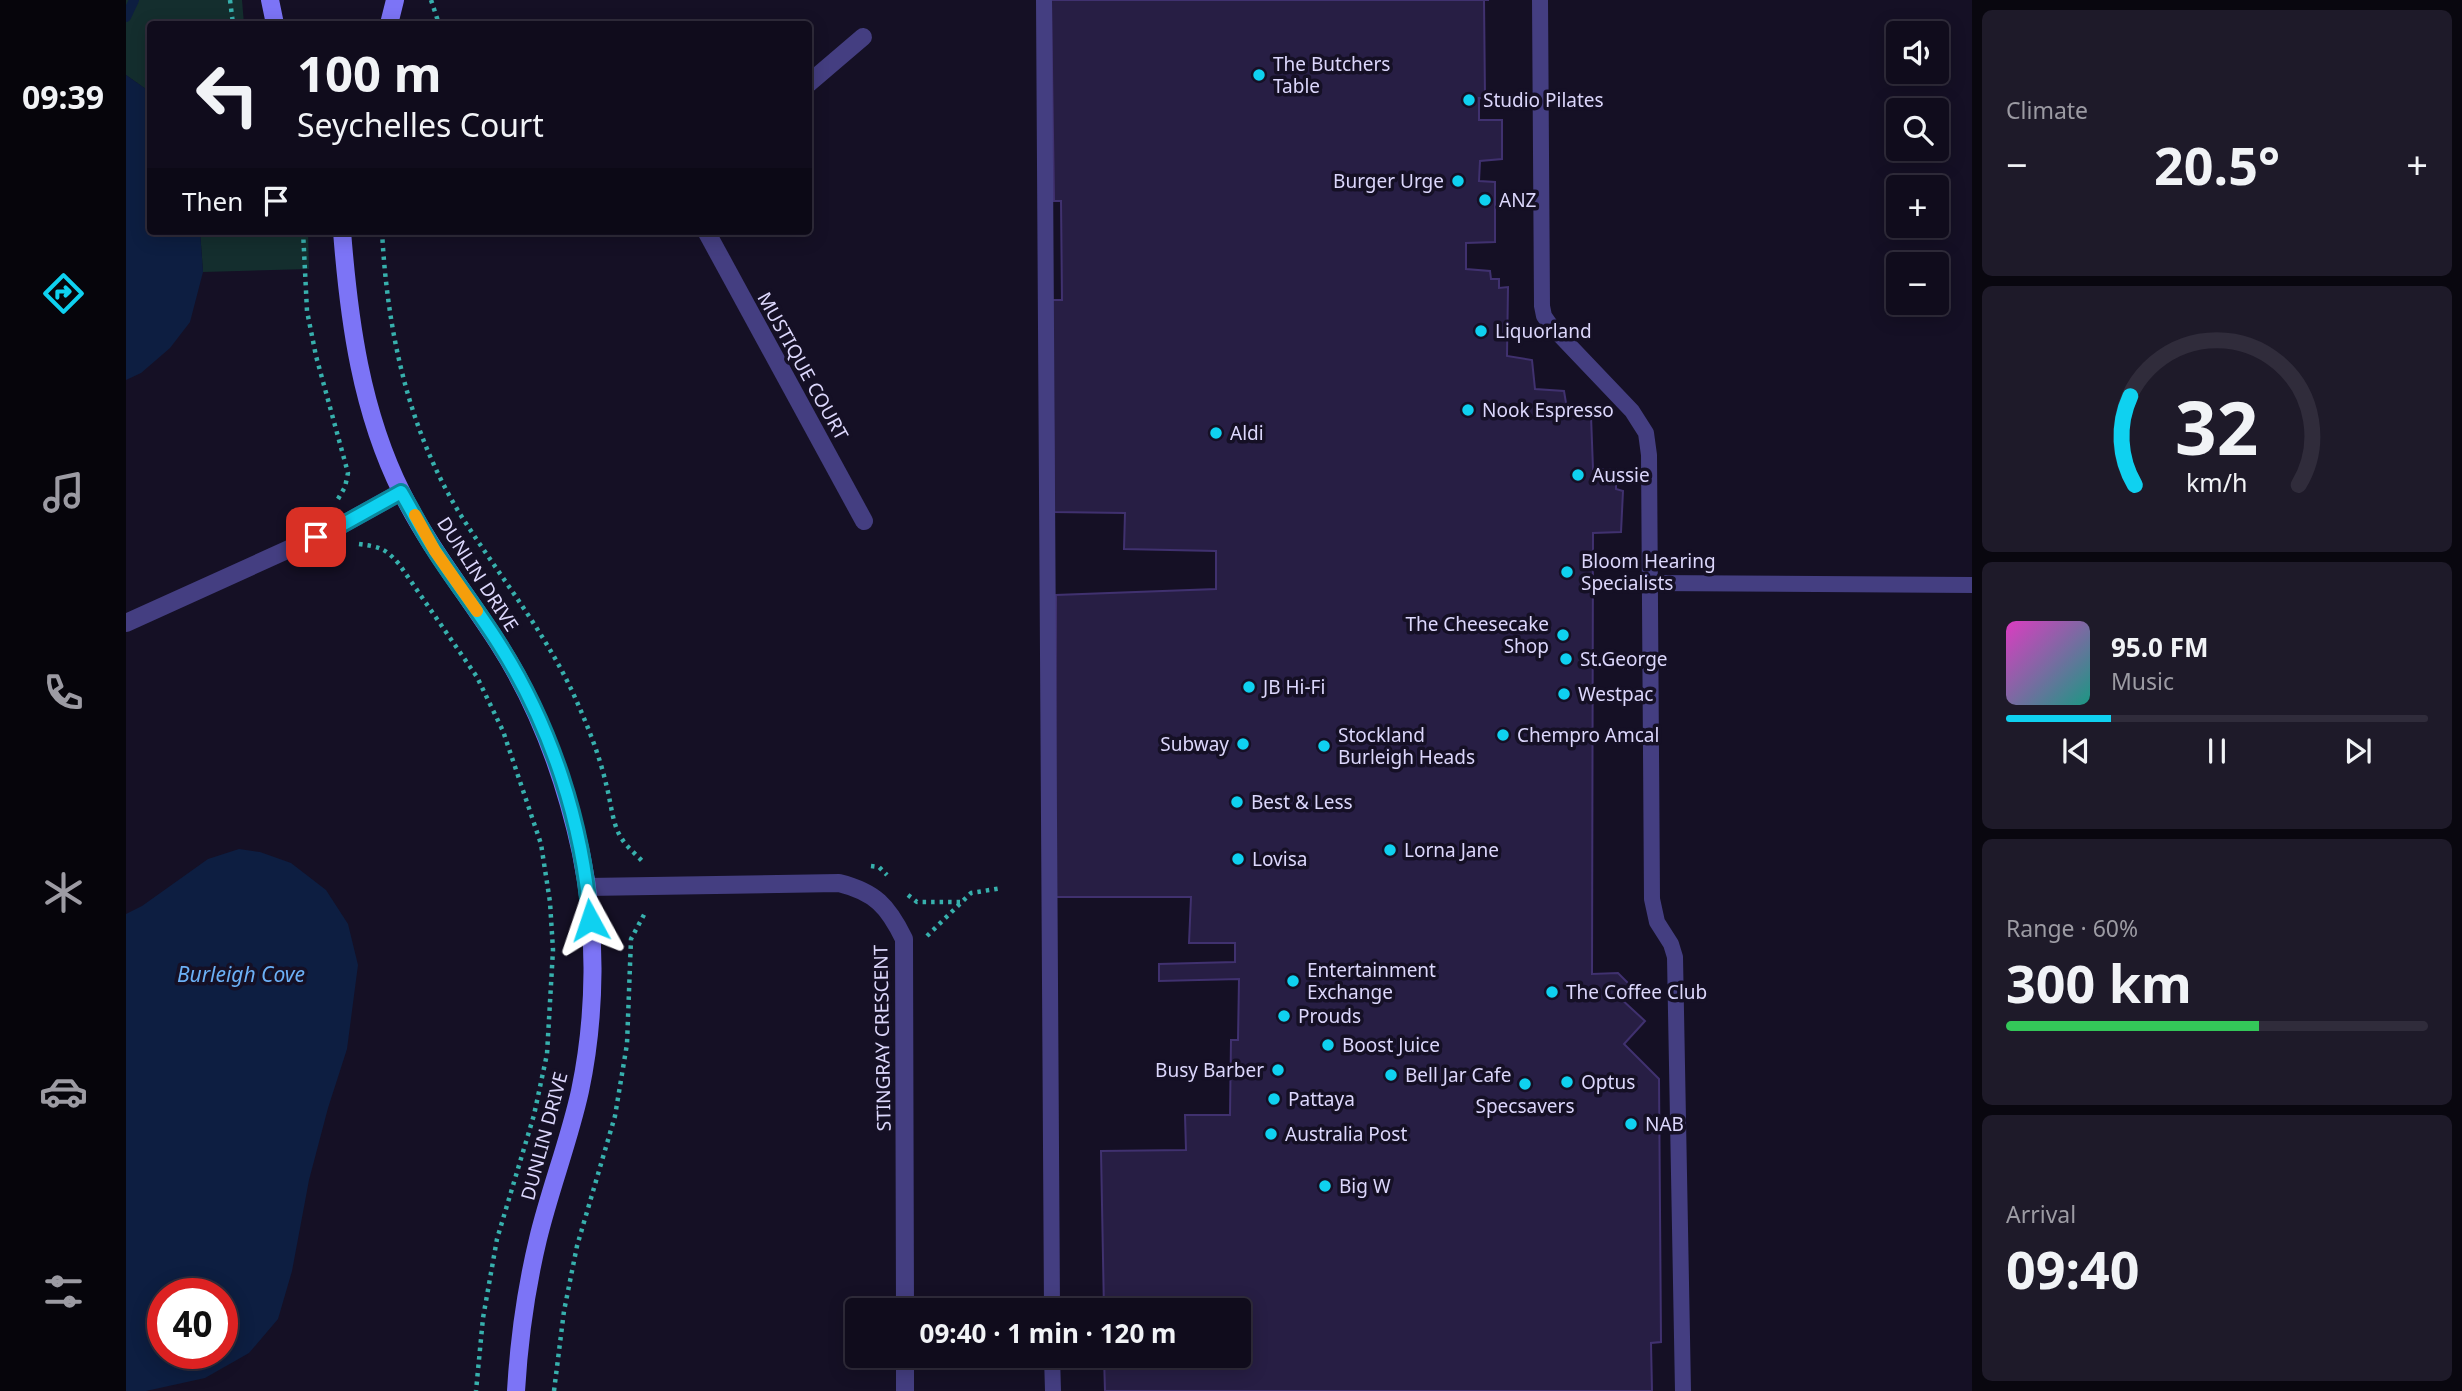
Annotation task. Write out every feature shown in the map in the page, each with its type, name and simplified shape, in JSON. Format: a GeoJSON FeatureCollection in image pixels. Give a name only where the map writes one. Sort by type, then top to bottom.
{"type":"FeatureCollection","features":[{"type":"Feature","properties":{"kind":"street"},"geometry":{"type":"LineString","coordinates":[[270,0],[274,21]]}},
{"type":"Feature","properties":{"kind":"street"},"geometry":{"type":"LineString","coordinates":[[390,21],[395,0]]}},
{"type":"Feature","properties":{"kind":"street"},"geometry":{"type":"LineString","coordinates":[[812,81],[863,37]]}},
{"type":"Feature","properties":{"kind":"street","name":"DUNLIN DRIVE"},"geometry":{"type":"LineString","coordinates":[[342,235],[347,300],[356,357],[370,412],[401,492],[435,551],[500,645],[527,692],[567,796],[587,887],[592,978],[585,1056],[580,1089],[531,1272],[524,1307],[516,1391]]}},
{"type":"Feature","properties":{"kind":"street","name":"MUSTIQUE COURT"},"geometry":{"type":"LineString","coordinates":[[708,235],[864,522]]}},
{"type":"Feature","properties":{"kind":"street"},"geometry":{"type":"LineString","coordinates":[[126,623],[340,526],[401,492]]}},
{"type":"Feature","properties":{"kind":"street","name":"STINGRAY CRESCENT"},"geometry":{"type":"LineString","coordinates":[[587,887],[839,883],[859,888],[877,899],[892,915],[904,939],[905,1298]]}},
{"type":"Feature","properties":{"kind":"street"},"geometry":{"type":"LineString","coordinates":[[905,1368],[905,1391]]}},
{"type":"Feature","properties":{"kind":"lane"},"geometry":{"type":"LineString","coordinates":[[1044,0],[1052,1298]]}},
{"type":"Feature","properties":{"kind":"lane"},"geometry":{"type":"LineString","coordinates":[[1540,0],[1544,316],[1632,411],[1646,433],[1649,455],[1652,899],[1657,922],[1671,944],[1675,957],[1683,1391]]}},
{"type":"Feature","properties":{"kind":"lane"},"geometry":{"type":"LineString","coordinates":[[1651,583],[1972,585]]}},
{"type":"Feature","properties":{"kind":"lane"},"geometry":{"type":"LineString","coordinates":[[1052,1368],[1053,1391]]}},
{"type":"Feature","properties":{"kind":"path"},"geometry":{"type":"LineString","coordinates":[[230,0],[233,21]]}},
{"type":"Feature","properties":{"kind":"path"},"geometry":{"type":"LineString","coordinates":[[431,0],[438,21]]}},
{"type":"Feature","properties":{"kind":"path"},"geometry":{"type":"LineString","coordinates":[[303,235],[307,312],[316,356],[348,473],[345,487],[330,506]]}},
{"type":"Feature","properties":{"kind":"path"},"geometry":{"type":"LineString","coordinates":[[382,235],[386,292],[396,350],[408,397],[422,436],[438,474],[460,513],[537,627],[573,692],[598,754],[618,833],[645,866]]}},
{"type":"Feature","properties":{"kind":"path"},"geometry":{"type":"LineString","coordinates":[[355,543],[376,546],[393,557],[477,677],[502,730],[530,805],[541,844],[550,902],[553,950],[547,1054],[534,1115],[497,1239],[483,1318],[476,1391]]}},
{"type":"Feature","properties":{"kind":"path"},"geometry":{"type":"LineString","coordinates":[[904,958],[971,892],[1002,888]]}},
{"type":"Feature","properties":{"kind":"path"},"geometry":{"type":"LineString","coordinates":[[554,1391],[564,1311],[577,1246],[615,1116],[627,1044],[631,939],[646,907]]}},
{"type":"Feature","properties":{"kind":"green space"},"geometry":{"type":"Polygon","coordinates":[[[126,0],[242,0],[244,21],[147,21],[147,90],[126,75],[126,0]]]}},
{"type":"Feature","properties":{"kind":"green space"},"geometry":{"type":"Polygon","coordinates":[[[200,235],[308,235],[309,269],[203,272],[200,235]]]}},
{"type":"Feature","properties":{"kind":"water"},"geometry":{"type":"Polygon","coordinates":[[[126,75],[147,90],[147,235],[200,235],[203,272],[190,322],[170,348],[141,373],[126,380],[126,75]]]}},
{"type":"Feature","properties":{"kind":"water","name":"Burleigh Cove"},"geometry":{"type":"Polygon","coordinates":[[[239,849],[260,852],[291,863],[326,890],[348,924],[358,965],[347,1049],[309,1180],[292,1271],[278,1319],[249,1353],[238,1359],[238,1278],[147,1278],[147,1369],[221,1369],[205,1378],[146,1391],[126,1391],[126,914],[142,906],[208,859],[239,849]]]}},
{"type":"Feature","properties":{"kind":"building","name":"Stockland Burleigh Heads"},"geometry":{"type":"Polygon","coordinates":[[[1051,0],[1484,0],[1485,98],[1479,98],[1479,120],[1502,120],[1502,159],[1480,161],[1479,181],[1495,182],[1495,242],[1466,243],[1466,269],[1490,271],[1491,279],[1499,279],[1499,288],[1508,287],[1507,356],[1532,360],[1535,389],[1564,391],[1568,415],[1591,416],[1593,469],[1616,469],[1616,489],[1623,491],[1621,532],[1593,533],[1592,974],[1618,973],[1631,986],[1620,998],[1645,1021],[1624,1044],[1659,1079],[1661,1342],[1651,1343],[1652,1391],[1105,1391],[1104,1368],[1251,1368],[1251,1298],[1104,1298],[1101,1151],[1186,1150],[1185,1115],[1230,1115],[1231,1040],[1238,1040],[1239,979],[1159,981],[1159,964],[1235,962],[1235,943],[1189,943],[1191,897],[1055,897],[1056,595],[1216,589],[1216,551],[1124,549],[1125,513],[1054,512],[1052,300],[1062,300],[1061,201],[1054,201],[1051,0]]]}},
{"type":"Feature","properties":{"kind":"waterway"},"geometry":{"type":"LineString","coordinates":[[126,17],[134,0]]}},
{"type":"Feature","properties":{"kind":"slow traffic"},"geometry":{"type":"LineString","coordinates":[[415,515],[435,551],[477,611]]}},
{"type":"Feature","properties":{"kind":"place","name":"The Butchers Table"},"geometry":{"type":"Point","coordinates":[1259,75]}},
{"type":"Feature","properties":{"kind":"place","name":"Studio Pilates"},"geometry":{"type":"Point","coordinates":[1469,100]}},
{"type":"Feature","properties":{"kind":"place","name":"Burger Urge"},"geometry":{"type":"Point","coordinates":[1458,181]}},
{"type":"Feature","properties":{"kind":"place","name":"ANZ"},"geometry":{"type":"Point","coordinates":[1485,200]}},
{"type":"Feature","properties":{"kind":"place","name":"Liquorland"},"geometry":{"type":"Point","coordinates":[1481,331]}},
{"type":"Feature","properties":{"kind":"place","name":"Nook Espresso"},"geometry":{"type":"Point","coordinates":[1468,410]}},
{"type":"Feature","properties":{"kind":"place","name":"Aldi"},"geometry":{"type":"Point","coordinates":[1216,433]}},
{"type":"Feature","properties":{"kind":"place","name":"Aussie"},"geometry":{"type":"Point","coordinates":[1578,475]}},
{"type":"Feature","properties":{"kind":"place","name":"Bloom Hearing Specialists"},"geometry":{"type":"Point","coordinates":[1567,572]}},
{"type":"Feature","properties":{"kind":"place","name":"The Cheesecake Shop"},"geometry":{"type":"Point","coordinates":[1563,635]}},
{"type":"Feature","properties":{"kind":"place","name":"St.George"},"geometry":{"type":"Point","coordinates":[1566,659]}},
{"type":"Feature","properties":{"kind":"place","name":"JB Hi-Fi"},"geometry":{"type":"Point","coordinates":[1249,687]}},
{"type":"Feature","properties":{"kind":"place","name":"Westpac"},"geometry":{"type":"Point","coordinates":[1564,694]}},
{"type":"Feature","properties":{"kind":"place","name":"Chempro Amcal"},"geometry":{"type":"Point","coordinates":[1503,735]}},
{"type":"Feature","properties":{"kind":"place","name":"Subway"},"geometry":{"type":"Point","coordinates":[1243,744]}},
{"type":"Feature","properties":{"kind":"place","name":"Stockland Burleigh Heads"},"geometry":{"type":"Point","coordinates":[1324,746]}},
{"type":"Feature","properties":{"kind":"place","name":"Best & Less"},"geometry":{"type":"Point","coordinates":[1237,802]}},
{"type":"Feature","properties":{"kind":"place","name":"Lorna Jane"},"geometry":{"type":"Point","coordinates":[1390,850]}},
{"type":"Feature","properties":{"kind":"place","name":"Lovisa"},"geometry":{"type":"Point","coordinates":[1238,859]}},
{"type":"Feature","properties":{"kind":"place","name":"Entertainment Exchange"},"geometry":{"type":"Point","coordinates":[1293,981]}},
{"type":"Feature","properties":{"kind":"place","name":"The Coffee Club"},"geometry":{"type":"Point","coordinates":[1552,992]}},
{"type":"Feature","properties":{"kind":"place","name":"Prouds"},"geometry":{"type":"Point","coordinates":[1284,1016]}},
{"type":"Feature","properties":{"kind":"place","name":"Boost Juice"},"geometry":{"type":"Point","coordinates":[1328,1045]}},
{"type":"Feature","properties":{"kind":"place","name":"Busy Barber"},"geometry":{"type":"Point","coordinates":[1278,1070]}},
{"type":"Feature","properties":{"kind":"place","name":"Bell Jar Cafe"},"geometry":{"type":"Point","coordinates":[1391,1075]}},
{"type":"Feature","properties":{"kind":"place","name":"Optus"},"geometry":{"type":"Point","coordinates":[1567,1082]}},
{"type":"Feature","properties":{"kind":"place","name":"Specsavers"},"geometry":{"type":"Point","coordinates":[1525,1084]}},
{"type":"Feature","properties":{"kind":"place","name":"Pattaya"},"geometry":{"type":"Point","coordinates":[1274,1099]}},
{"type":"Feature","properties":{"kind":"place","name":"NAB"},"geometry":{"type":"Point","coordinates":[1631,1124]}},
{"type":"Feature","properties":{"kind":"place","name":"Australia Post"},"geometry":{"type":"Point","coordinates":[1271,1134]}},
{"type":"Feature","properties":{"kind":"place","name":"Big W"},"geometry":{"type":"Point","coordinates":[1325,1186]}},
{"type":"Feature","properties":{"kind":"route"},"geometry":{"type":"LineString","coordinates":[[316,537],[401,492],[435,551],[500,645],[527,692],[567,796],[581,853],[590,920]]}}]}
